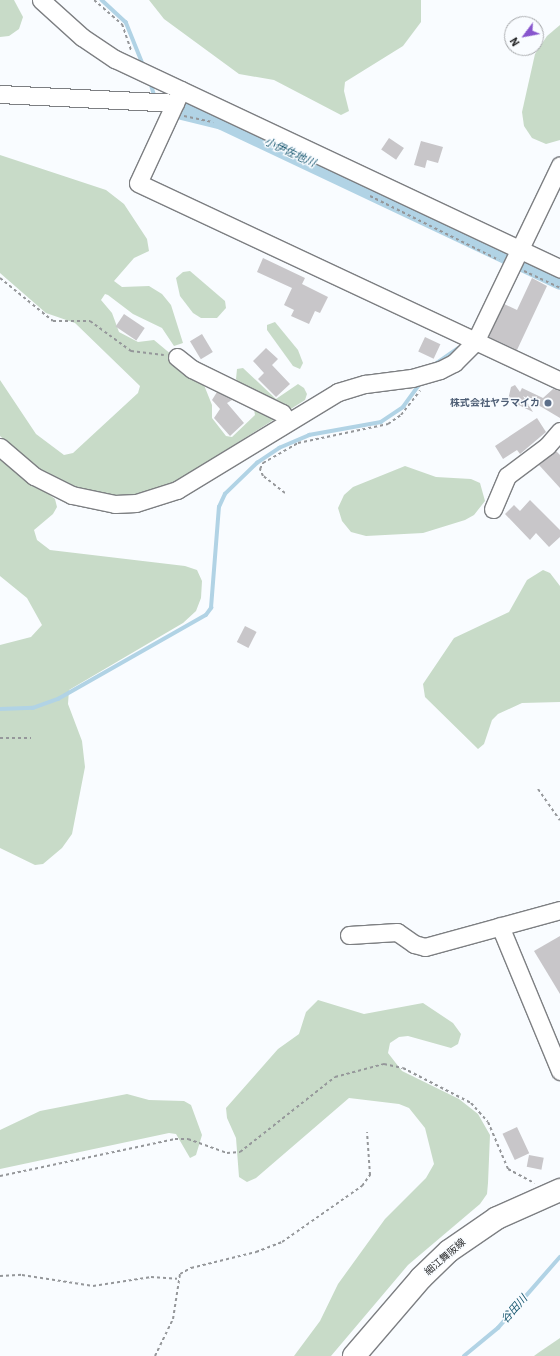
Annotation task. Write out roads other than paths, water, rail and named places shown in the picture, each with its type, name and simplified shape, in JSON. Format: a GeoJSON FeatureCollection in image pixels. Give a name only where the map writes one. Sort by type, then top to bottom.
{"type":"FeatureCollection","features":[{"type":"Feature","properties":{"kind":"main road","name":"細江舞阪線"},"geometry":{"type":"LineString","coordinates":[[354,1356],[421,1278],[449,1251],[497,1218],[552,1193]]}},
{"type":"Feature","properties":{"kind":"street"},"geometry":{"type":"LineString","coordinates":[[41,0],[82,37],[130,66],[175,105],[514,259],[560,268]]}},
{"type":"Feature","properties":{"kind":"street"},"geometry":{"type":"LineString","coordinates":[[0,94],[175,105]]}},
{"type":"Feature","properties":{"kind":"street"},"geometry":{"type":"LineString","coordinates":[[175,105],[138,183],[560,381]]}},
{"type":"Feature","properties":{"kind":"street"},"geometry":{"type":"LineString","coordinates":[[0,447],[34,476],[72,495],[114,504],[136,503],[177,490],[326,398],[351,387],[424,376],[454,363],[475,342],[560,166]]}},
{"type":"Feature","properties":{"kind":"street"},"geometry":{"type":"LineString","coordinates":[[177,357],[192,368],[282,413],[287,421]]}},
{"type":"Feature","properties":{"kind":"street"},"geometry":{"type":"LineString","coordinates":[[493,509],[508,476],[547,446],[560,432]]}},
{"type":"Feature","properties":{"kind":"street"},"geometry":{"type":"LineString","coordinates":[[349,936],[397,932],[414,944],[425,947],[560,910]]}},
{"type":"Feature","properties":{"kind":"street"},"geometry":{"type":"LineString","coordinates":[[500,926],[560,1071]]}},
{"type":"Feature","properties":{"kind":"waterway"},"geometry":{"type":"LineString","coordinates":[[102,0],[126,22],[143,64]]}},
{"type":"Feature","properties":{"kind":"waterway"},"geometry":{"type":"LineString","coordinates":[[152,87],[155,97]]}},
{"type":"Feature","properties":{"kind":"waterway","name":"小伊佐地川"},"geometry":{"type":"LineString","coordinates":[[182,109],[222,119],[560,279]]}},
{"type":"Feature","properties":{"kind":"waterway"},"geometry":{"type":"LineString","coordinates":[[434,365],[458,348]]}},
{"type":"Feature","properties":{"kind":"waterway"},"geometry":{"type":"LineString","coordinates":[[0,709],[33,708],[58,699],[206,615],[211,608],[219,507],[225,494],[257,463],[279,448],[309,435],[381,422],[403,407],[418,386]]}},
{"type":"Feature","properties":{"kind":"waterway","name":"谷田川"},"geometry":{"type":"LineString","coordinates":[[464,1356],[498,1328],[560,1257]]}},
{"type":"Feature","properties":{"kind":"place","name":"株式会社ヤラマイカ"},"geometry":{"type":"Point","coordinates":[548,403]}}]}
